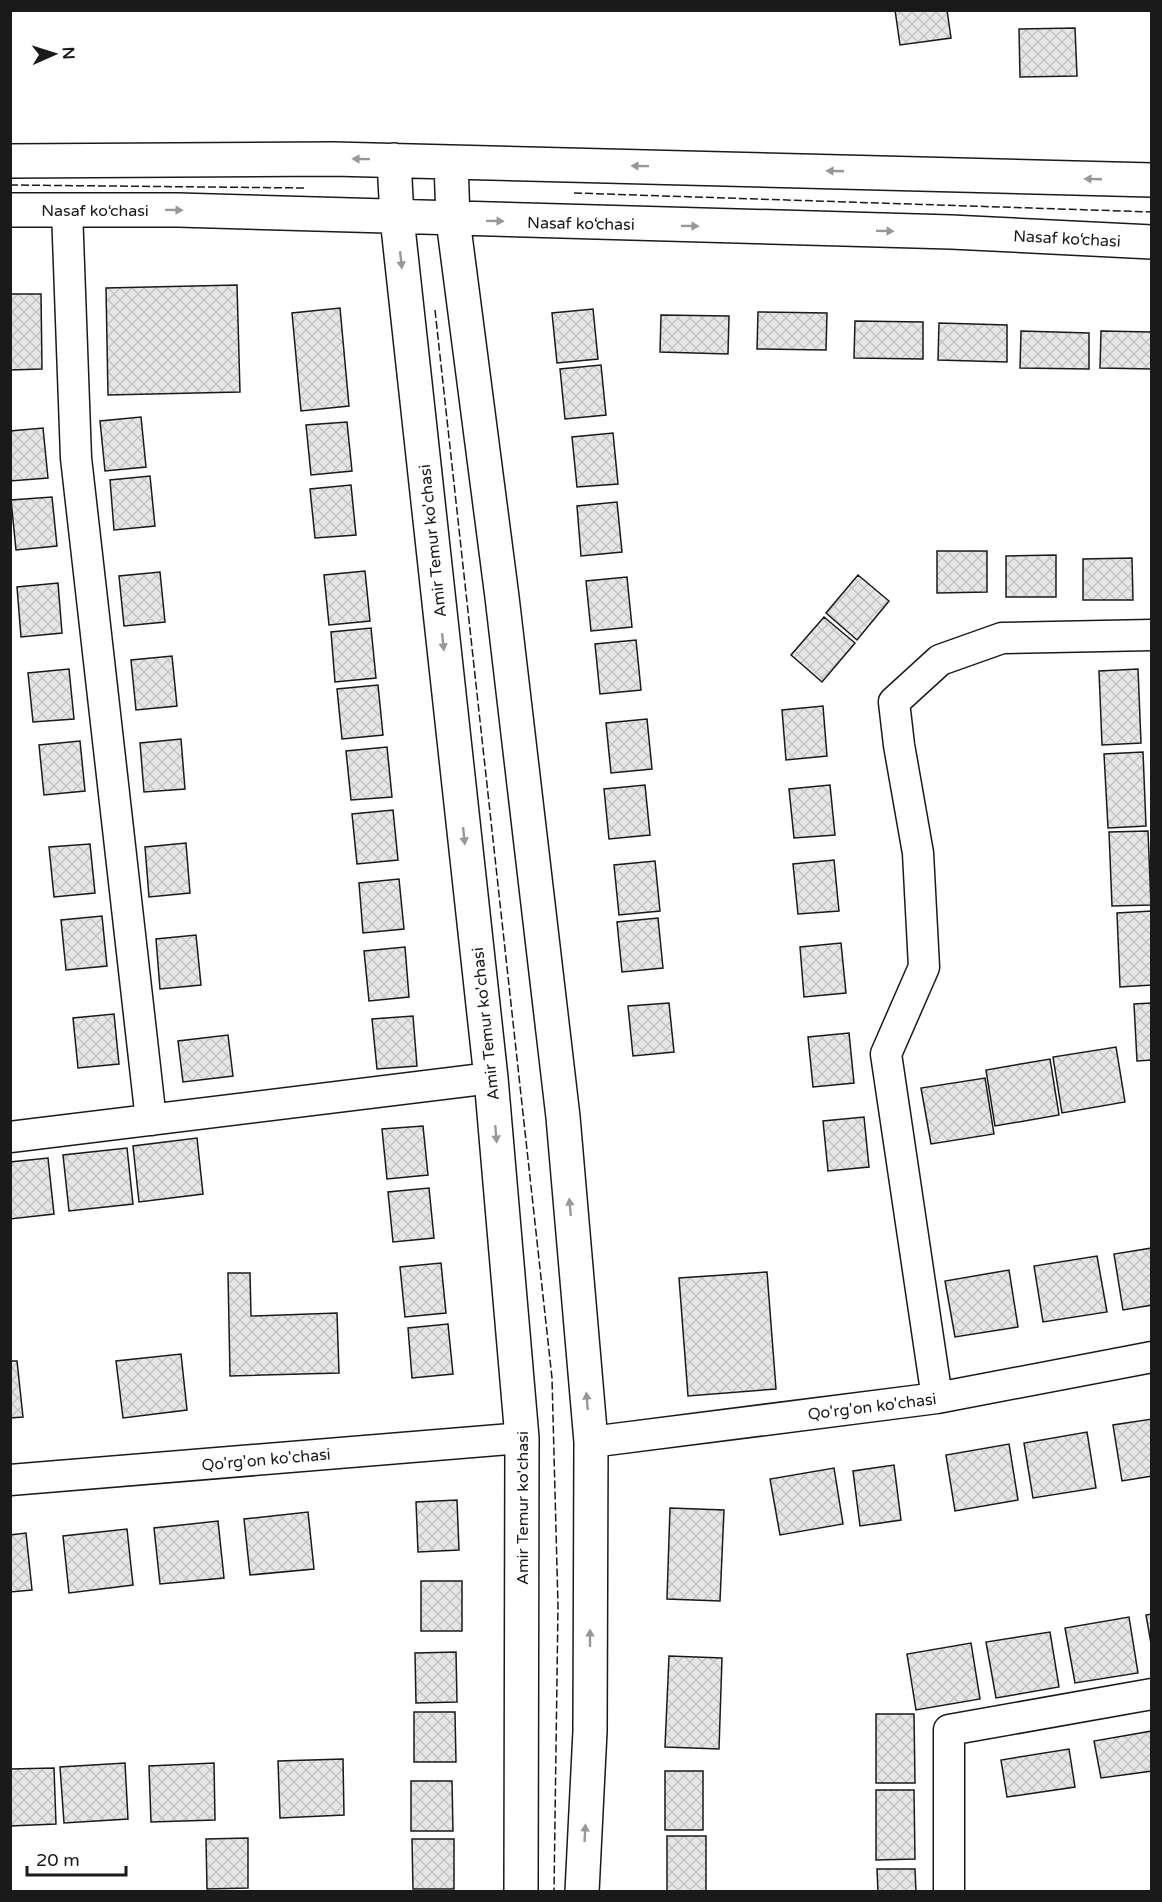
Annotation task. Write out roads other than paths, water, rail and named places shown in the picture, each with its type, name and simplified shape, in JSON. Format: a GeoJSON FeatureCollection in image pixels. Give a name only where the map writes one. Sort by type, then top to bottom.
{"type":"FeatureCollection","features":[{"type":"Feature","properties":{"kind":"main road"},"geometry":{"type":"LineString","coordinates":[[10,161],[394,160],[1152,180]]}},
{"type":"Feature","properties":{"kind":"main road","name":"Amir Temur ko'chasi"},"geometry":{"type":"LineString","coordinates":[[394,160],[397,218],[491,1078],[522,1438],[521,1892]]}},
{"type":"Feature","properties":{"kind":"main road"},"geometry":{"type":"LineString","coordinates":[[451,162],[453,220],[502,597],[562,1117],[591,1442],[590,1731],[582,1892]]}},
{"type":"Feature","properties":{"kind":"main road","name":"Nasaf ko‘chasi"},"geometry":{"type":"LineString","coordinates":[[10,210],[178,210],[453,220],[951,232],[1152,242]]}},
{"type":"Feature","properties":{"kind":"street"},"geometry":{"type":"LineString","coordinates":[[67,210],[76,458],[151,1120]]}},
{"type":"Feature","properties":{"kind":"street"},"geometry":{"type":"LineString","coordinates":[[937,1398],[886,1054],[924,967],[918,852],[898,745],[894,702],[940,660],[1002,638],[1152,635]]}},
{"type":"Feature","properties":{"kind":"street"},"geometry":{"type":"LineString","coordinates":[[10,1137],[491,1078]]}},
{"type":"Feature","properties":{"kind":"street","name":"Qo'rg'on ko'chasi"},"geometry":{"type":"LineString","coordinates":[[591,1442],[937,1398],[1152,1357]]}},
{"type":"Feature","properties":{"kind":"street","name":"Qo'rg'on ko'chasi"},"geometry":{"type":"LineString","coordinates":[[10,1480],[522,1438]]}},
{"type":"Feature","properties":{"kind":"street"},"geometry":{"type":"LineString","coordinates":[[949,1892],[949,1730],[1152,1694]]}}]}
